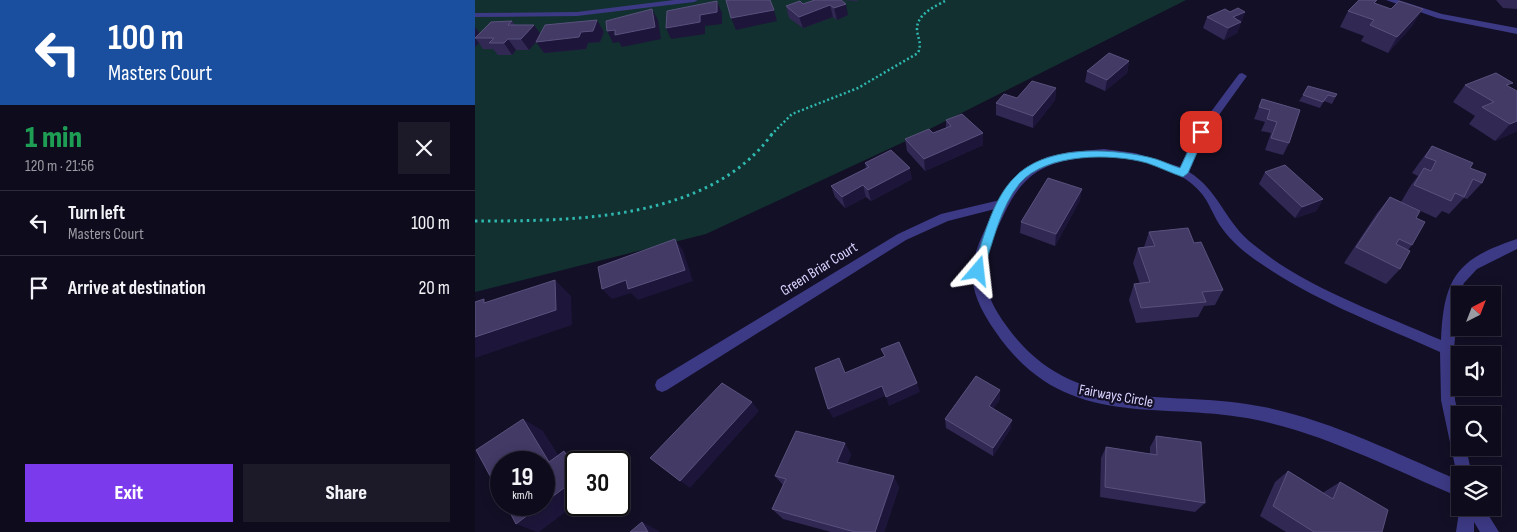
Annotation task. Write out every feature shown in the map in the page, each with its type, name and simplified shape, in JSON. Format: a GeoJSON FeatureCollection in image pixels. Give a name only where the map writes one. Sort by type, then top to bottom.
{"type":"FeatureCollection","features":[{"type":"Feature","properties":{"kind":"street"},"geometry":{"type":"LineString","coordinates":[[475,16],[577,14],[694,0]]}},
{"type":"Feature","properties":{"kind":"street"},"geometry":{"type":"LineString","coordinates":[[1390,0],[1439,16],[1517,31]]}},
{"type":"Feature","properties":{"kind":"street"},"geometry":{"type":"LineString","coordinates":[[1183,173],[1201,132],[1242,76]]}},
{"type":"Feature","properties":{"kind":"street","name":"Fairways Circle"},"geometry":{"type":"LineString","coordinates":[[1447,349],[1309,285],[1269,263],[1232,232],[1204,189],[1183,173],[1135,157],[1105,153],[1077,155],[1050,160],[1032,169],[1017,180],[1003,203],[981,258],[978,271],[978,285],[983,301],[1008,338],[1024,358],[1041,372],[1061,384],[1084,393],[1143,403],[1202,406],[1262,413],[1319,429],[1451,485]]}},
{"type":"Feature","properties":{"kind":"street","name":"Green Briar Court"},"geometry":{"type":"LineString","coordinates":[[661,385],[902,237],[945,217],[1003,203]]}},
{"type":"Feature","properties":{"kind":"street"},"geometry":{"type":"LineString","coordinates":[[1462,466],[1448,400],[1447,349],[1455,286],[1463,274],[1475,265],[1517,244]]}},
{"type":"Feature","properties":{"kind":"street"},"geometry":{"type":"LineString","coordinates":[[1465,532],[1466,516]]}},
{"type":"Feature","properties":{"kind":"street"},"geometry":{"type":"LineString","coordinates":[[1480,516],[1490,532]]}},
{"type":"Feature","properties":{"kind":"path"},"geometry":{"type":"LineString","coordinates":[[475,220],[573,217],[621,211],[667,202],[701,191],[751,158],[776,127],[793,114],[821,104],[855,88],[918,53],[922,44],[917,25],[920,18],[933,7],[947,0]]}},
{"type":"Feature","properties":{"kind":"green space"},"geometry":{"type":"Polygon","coordinates":[[[475,0],[1186,0],[906,141],[706,234],[475,292],[475,0]]]}},
{"type":"Feature","properties":{"kind":"building"},"geometry":{"type":"Polygon","coordinates":[[[726,0],[770,0],[774,10],[731,18],[726,0]]]}},
{"type":"Feature","properties":{"kind":"building"},"geometry":{"type":"Polygon","coordinates":[[[815,0],[841,0],[846,4],[834,8],[830,5],[799,17],[786,6],[800,1],[803,4],[815,0]]]}},
{"type":"Feature","properties":{"kind":"building"},"geometry":{"type":"Polygon","coordinates":[[[1359,0],[1377,0],[1374,3],[1391,9],[1399,1],[1423,9],[1397,37],[1370,25],[1374,20],[1348,11],[1359,0]]]}},
{"type":"Feature","properties":{"kind":"building"},"geometry":{"type":"Polygon","coordinates":[[[717,1],[717,12],[700,15],[700,22],[666,28],[667,11],[717,1]]]}},
{"type":"Feature","properties":{"kind":"building"},"geometry":{"type":"Polygon","coordinates":[[[1238,8],[1245,12],[1233,17],[1241,22],[1228,28],[1207,17],[1225,9],[1230,12],[1238,8]]]}},
{"type":"Feature","properties":{"kind":"building"},"geometry":{"type":"Polygon","coordinates":[[[652,9],[655,27],[615,35],[615,30],[607,31],[606,21],[652,9]]]}},
{"type":"Feature","properties":{"kind":"building"},"geometry":{"type":"Polygon","coordinates":[[[597,20],[593,31],[581,32],[579,37],[536,42],[545,25],[597,20]]]}},
{"type":"Feature","properties":{"kind":"building"},"geometry":{"type":"Polygon","coordinates":[[[512,21],[508,25],[534,25],[521,39],[508,39],[504,43],[489,43],[494,38],[475,38],[491,22],[512,21]]]}},
{"type":"Feature","properties":{"kind":"building"},"geometry":{"type":"Polygon","coordinates":[[[1109,53],[1129,61],[1107,80],[1087,71],[1109,53]]]}},
{"type":"Feature","properties":{"kind":"building"},"geometry":{"type":"Polygon","coordinates":[[[1496,73],[1513,83],[1506,85],[1517,91],[1517,121],[1510,124],[1482,107],[1494,102],[1465,85],[1496,73]]]}},
{"type":"Feature","properties":{"kind":"building"},"geometry":{"type":"Polygon","coordinates":[[[1032,81],[1056,88],[1033,116],[996,103],[1004,94],[1017,98],[1032,81]]]}},
{"type":"Feature","properties":{"kind":"building"},"geometry":{"type":"Polygon","coordinates":[[[1308,86],[1337,94],[1335,97],[1328,95],[1323,102],[1303,95],[1308,86]]]}},
{"type":"Feature","properties":{"kind":"building"},"geometry":{"type":"Polygon","coordinates":[[[1262,99],[1300,110],[1289,143],[1271,138],[1277,122],[1267,119],[1270,110],[1259,107],[1262,99]]]}},
{"type":"Feature","properties":{"kind":"building"},"geometry":{"type":"Polygon","coordinates":[[[962,114],[983,133],[924,159],[905,139],[929,129],[933,133],[951,126],[946,120],[962,114]]]}},
{"type":"Feature","properties":{"kind":"building"},"geometry":{"type":"Polygon","coordinates":[[[1432,146],[1473,163],[1470,168],[1486,174],[1482,183],[1473,179],[1464,197],[1455,193],[1451,201],[1414,185],[1424,168],[1431,171],[1436,161],[1425,157],[1432,146]]]}},
{"type":"Feature","properties":{"kind":"building"},"geometry":{"type":"Polygon","coordinates":[[[891,150],[910,168],[868,190],[863,185],[842,197],[831,186],[869,167],[865,163],[891,150]]]}},
{"type":"Feature","properties":{"kind":"building"},"geometry":{"type":"Polygon","coordinates":[[[1285,165],[1323,199],[1302,207],[1265,172],[1285,165]]]}},
{"type":"Feature","properties":{"kind":"building"},"geometry":{"type":"Polygon","coordinates":[[[1048,178],[1082,189],[1056,234],[1021,222],[1048,178]]]}},
{"type":"Feature","properties":{"kind":"building"},"geometry":{"type":"Polygon","coordinates":[[[1390,197],[1420,211],[1416,218],[1425,222],[1412,245],[1399,239],[1396,244],[1410,251],[1400,269],[1356,247],[1390,197]]]}},
{"type":"Feature","properties":{"kind":"building"},"geometry":{"type":"Polygon","coordinates":[[[1188,228],[1194,243],[1201,242],[1223,290],[1202,292],[1206,302],[1141,308],[1134,284],[1150,282],[1138,248],[1155,246],[1149,232],[1188,228]]]}},
{"type":"Feature","properties":{"kind":"building"},"geometry":{"type":"Polygon","coordinates":[[[675,239],[685,270],[628,289],[626,280],[602,289],[598,267],[675,239]]]}},
{"type":"Feature","properties":{"kind":"building"},"geometry":{"type":"Polygon","coordinates":[[[555,280],[556,310],[475,337],[475,302],[484,299],[484,303],[555,280]]]}},
{"type":"Feature","properties":{"kind":"building"},"geometry":{"type":"Polygon","coordinates":[[[899,342],[917,383],[886,397],[882,386],[828,409],[815,368],[839,358],[845,373],[885,356],[881,349],[899,342]]]}},
{"type":"Feature","properties":{"kind":"building"},"geometry":{"type":"Polygon","coordinates":[[[976,376],[1000,390],[989,406],[1012,420],[993,448],[945,419],[976,376]]]}},
{"type":"Feature","properties":{"kind":"building"},"geometry":{"type":"Polygon","coordinates":[[[722,383],[752,402],[680,481],[650,458],[722,383]]]}},
{"type":"Feature","properties":{"kind":"building"},"geometry":{"type":"Polygon","coordinates":[[[523,419],[542,451],[490,451],[490,476],[476,450],[523,419]]]}},
{"type":"Feature","properties":{"kind":"building"},"geometry":{"type":"Polygon","coordinates":[[[796,431],[845,443],[837,462],[894,476],[875,532],[855,532],[772,509],[786,479],[775,476],[796,431]]]}},
{"type":"Feature","properties":{"kind":"building"},"geometry":{"type":"Polygon","coordinates":[[[1156,436],[1201,442],[1205,503],[1105,487],[1106,447],[1157,455],[1156,436]]]}},
{"type":"Feature","properties":{"kind":"building"},"geometry":{"type":"Polygon","coordinates":[[[564,451],[565,453],[565,487],[555,495],[555,458],[564,451]]]}},
{"type":"Feature","properties":{"kind":"building"},"geometry":{"type":"Polygon","coordinates":[[[1288,471],[1333,499],[1340,482],[1388,510],[1382,532],[1314,532],[1273,506],[1288,471]]]}},
{"type":"Feature","properties":{"kind":"building"},"geometry":{"type":"Polygon","coordinates":[[[512,516],[527,516],[516,524],[512,516]]]}},
{"type":"Feature","properties":{"kind":"building"},"geometry":{"type":"Polygon","coordinates":[[[642,522],[648,532],[630,532],[642,522]]]}},
{"type":"Feature","properties":{"kind":"route"},"geometry":{"type":"LineString","coordinates":[[978,271],[981,258],[1003,203],[1017,180],[1037,165],[1063,157],[1105,153],[1148,160],[1183,173],[1201,132]]}}]}
